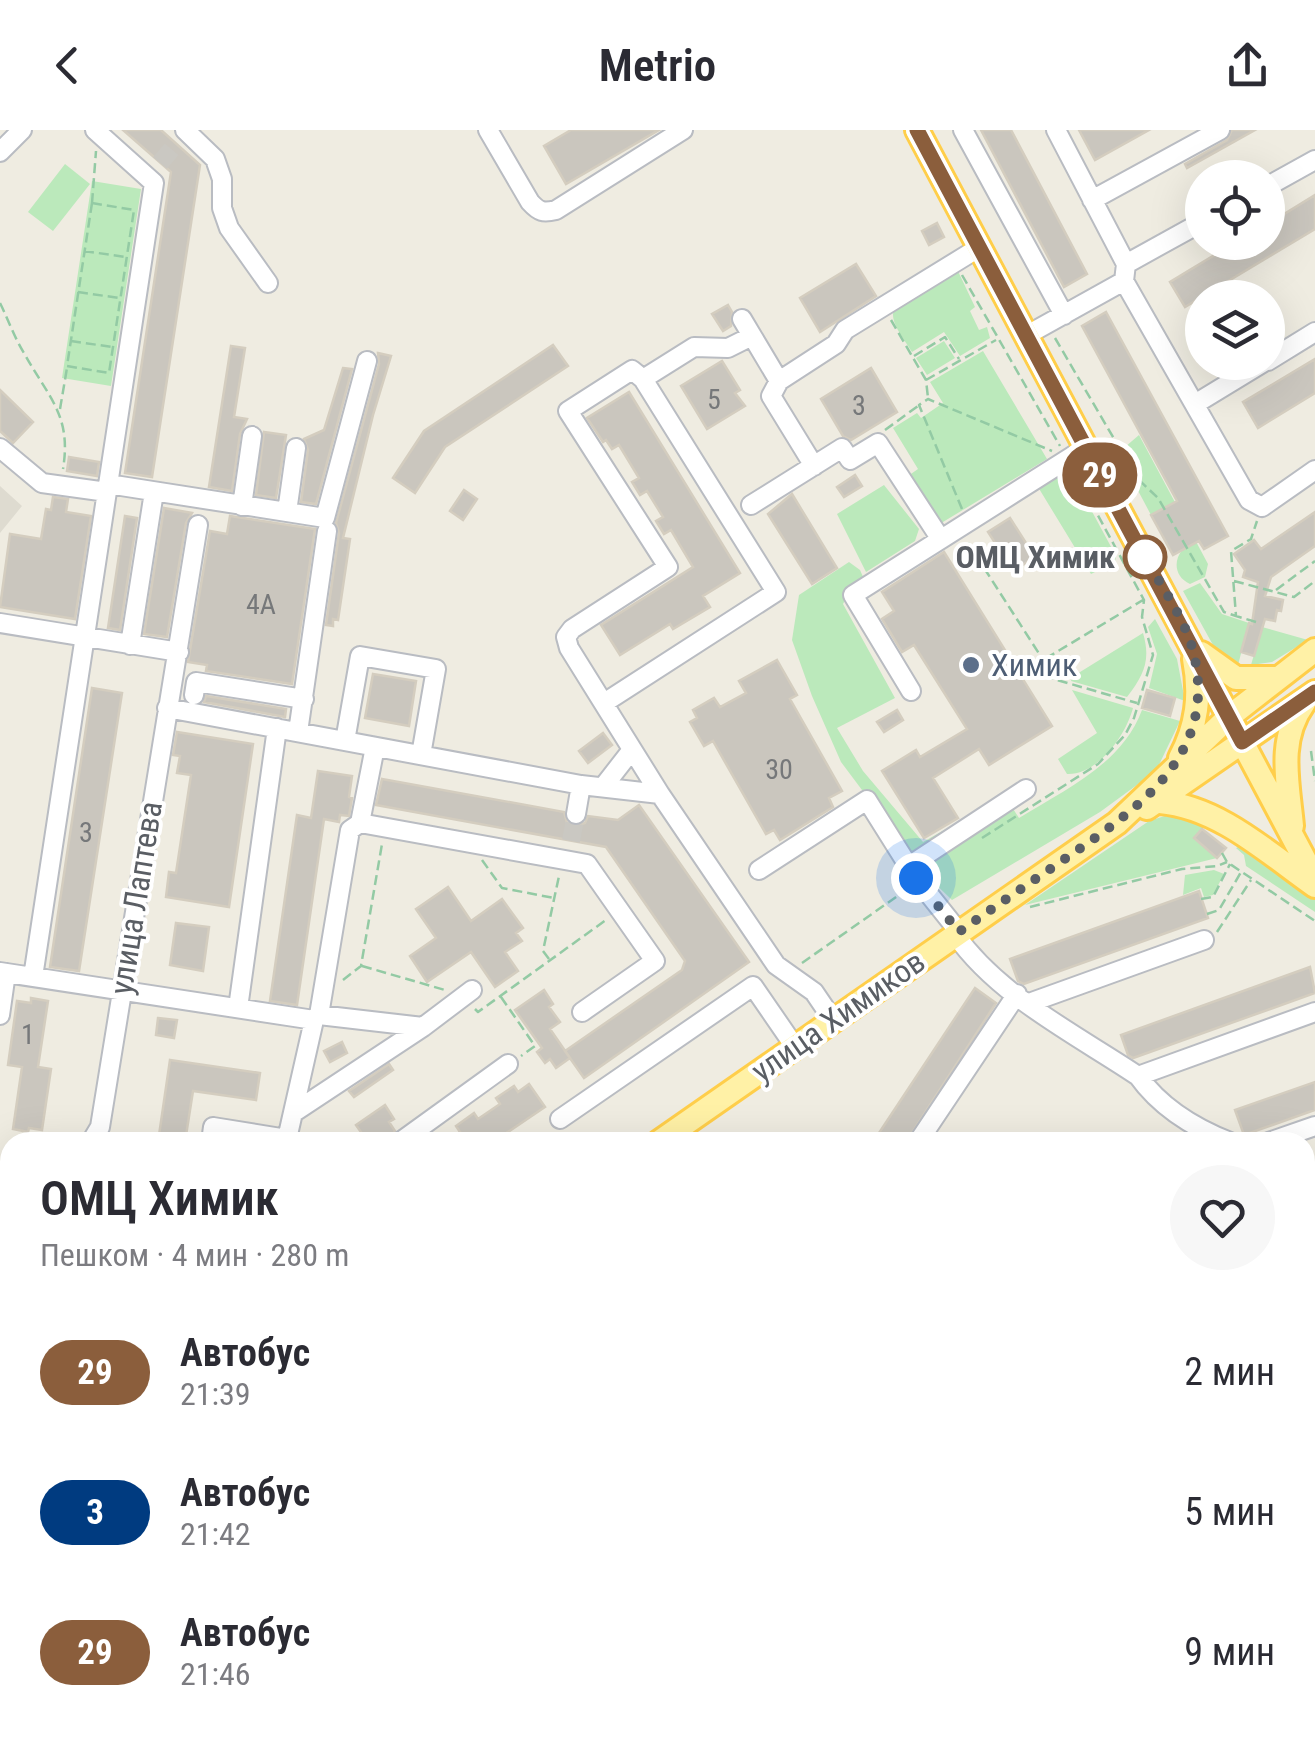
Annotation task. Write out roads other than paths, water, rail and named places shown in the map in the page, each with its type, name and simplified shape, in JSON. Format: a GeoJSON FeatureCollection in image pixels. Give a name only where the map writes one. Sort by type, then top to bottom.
{"type":"FeatureCollection","features":[{"type":"Feature","properties":{"kind":"main road"},"geometry":{"type":"LineString","coordinates":[[917,130],[980,247],[1037,330],[1076,453],[1191,643],[1315,882]]}},
{"type":"Feature","properties":{"kind":"main road"},"geometry":{"type":"LineString","coordinates":[[1191,643],[1236,678],[1276,678]]}},
{"type":"Feature","properties":{"kind":"main road"},"geometry":{"type":"LineString","coordinates":[[1170,774],[1195,723],[1198,684],[1191,643]]}},
{"type":"Feature","properties":{"kind":"main road","name":"улица Химиков"},"geometry":{"type":"LineString","coordinates":[[681,1132],[795,1046],[1117,823],[1230,716],[1315,650]]}},
{"type":"Feature","properties":{"kind":"main road"},"geometry":{"type":"LineString","coordinates":[[1294,840],[1286,750],[1294,718],[1313,693]]}},
{"type":"Feature","properties":{"kind":"main road","name":"улица Химиков"},"geometry":{"type":"LineString","coordinates":[[1117,823],[1160,802],[1313,693]]}},
{"type":"Feature","properties":{"kind":"main road"},"geometry":{"type":"LineString","coordinates":[[1160,802],[1186,804],[1208,814],[1315,882]]}},
{"type":"Feature","properties":{"kind":"street"},"geometry":{"type":"LineString","coordinates":[[0,152],[22,130]]}},
{"type":"Feature","properties":{"kind":"street"},"geometry":{"type":"LineString","coordinates":[[488,130],[530,202],[538,211],[546,212],[556,210],[682,130]]}},
{"type":"Feature","properties":{"kind":"street"},"geometry":{"type":"LineString","coordinates":[[963,130],[1064,315]]}},
{"type":"Feature","properties":{"kind":"street"},"geometry":{"type":"LineString","coordinates":[[1056,130],[1125,272],[1249,500],[1262,507],[1315,470]]}},
{"type":"Feature","properties":{"kind":"street"},"geometry":{"type":"LineString","coordinates":[[1092,200],[1220,130]]}},
{"type":"Feature","properties":{"kind":"street"},"geometry":{"type":"LineString","coordinates":[[33,977],[154,182],[153,170],[98,133]]}},
{"type":"Feature","properties":{"kind":"street"},"geometry":{"type":"LineString","coordinates":[[184,137],[215,158],[229,228],[268,283]]}},
{"type":"Feature","properties":{"kind":"street"},"geometry":{"type":"LineString","coordinates":[[1285,177],[1315,160]]}},
{"type":"Feature","properties":{"kind":"street"},"geometry":{"type":"LineString","coordinates":[[1037,330],[1185,233]]}},
{"type":"Feature","properties":{"kind":"street"},"geometry":{"type":"LineString","coordinates":[[814,466],[770,396],[779,380],[836,344],[845,330],[980,247]]}},
{"type":"Feature","properties":{"kind":"street"},"geometry":{"type":"LineString","coordinates":[[643,379],[694,347],[728,348],[747,328],[779,380]]}},
{"type":"Feature","properties":{"kind":"street"},"geometry":{"type":"LineString","coordinates":[[1285,350],[1315,332]]}},
{"type":"Feature","properties":{"kind":"street"},"geometry":{"type":"LineString","coordinates":[[0,448],[42,483],[154,492],[324,518],[367,361]]}},
{"type":"Feature","properties":{"kind":"street"},"geometry":{"type":"LineString","coordinates":[[604,703],[776,592],[643,379],[632,370],[568,411],[668,567],[572,630],[566,637],[569,648],[631,751],[776,965],[814,992],[834,1020]]}},
{"type":"Feature","properties":{"kind":"street"},"geometry":{"type":"LineString","coordinates":[[1195,404],[1236,380]]}},
{"type":"Feature","properties":{"kind":"street"},"geometry":{"type":"LineString","coordinates":[[242,506],[252,436]]}},
{"type":"Feature","properties":{"kind":"street"},"geometry":{"type":"LineString","coordinates":[[750,505],[842,448],[850,460],[878,442],[940,538]]}},
{"type":"Feature","properties":{"kind":"street"},"geometry":{"type":"LineString","coordinates":[[286,512],[296,448]]}},
{"type":"Feature","properties":{"kind":"street"},"geometry":{"type":"LineString","coordinates":[[911,691],[853,595],[1076,453]]}},
{"type":"Feature","properties":{"kind":"street"},"geometry":{"type":"LineString","coordinates":[[130,645],[154,492]]}},
{"type":"Feature","properties":{"kind":"street","name":"улица Лаптева"},"geometry":{"type":"LineString","coordinates":[[97,1132],[198,525]]}},
{"type":"Feature","properties":{"kind":"street"},"geometry":{"type":"LineString","coordinates":[[298,732],[327,531]]}},
{"type":"Feature","properties":{"kind":"street"},"geometry":{"type":"LineString","coordinates":[[0,622],[179,652]]}},
{"type":"Feature","properties":{"kind":"street"},"geometry":{"type":"LineString","coordinates":[[344,741],[360,656],[436,669],[421,755]]}},
{"type":"Feature","properties":{"kind":"street"},"geometry":{"type":"LineString","coordinates":[[194,695],[196,682],[304,699]]}},
{"type":"Feature","properties":{"kind":"street"},"geometry":{"type":"LineString","coordinates":[[166,708],[581,785],[660,794]]}},
{"type":"Feature","properties":{"kind":"street"},"geometry":{"type":"LineString","coordinates":[[238,1008],[278,728]]}},
{"type":"Feature","properties":{"kind":"street"},"geometry":{"type":"LineString","coordinates":[[290,1132],[318,1011],[350,830],[360,823],[375,747]]}},
{"type":"Feature","properties":{"kind":"street"},"geometry":{"type":"LineString","coordinates":[[603,787],[631,751]]}},
{"type":"Feature","properties":{"kind":"street"},"geometry":{"type":"LineString","coordinates":[[576,814],[581,785]]}},
{"type":"Feature","properties":{"kind":"street"},"geometry":{"type":"LineString","coordinates":[[912,872],[1026,789]]}},
{"type":"Feature","properties":{"kind":"street"},"geometry":{"type":"LineString","coordinates":[[759,870],[867,800],[966,950],[1023,998],[1138,1076],[1151,1094],[1186,1122],[1208,1132]]}},
{"type":"Feature","properties":{"kind":"street"},"geometry":{"type":"LineString","coordinates":[[360,823],[587,864],[655,961],[582,1012]]}},
{"type":"Feature","properties":{"kind":"street"},"geometry":{"type":"LineString","coordinates":[[565,860],[571,841]]}},
{"type":"Feature","properties":{"kind":"street"},"geometry":{"type":"LineString","coordinates":[[925,1132],[1023,998],[1204,940]]}},
{"type":"Feature","properties":{"kind":"street"},"geometry":{"type":"LineString","coordinates":[[0,1015],[3,972],[238,1008],[318,1011],[423,1027]]}},
{"type":"Feature","properties":{"kind":"street"},"geometry":{"type":"LineString","coordinates":[[560,1119],[752,986],[795,1046]]}},
{"type":"Feature","properties":{"kind":"street"},"geometry":{"type":"LineString","coordinates":[[293,1113],[464,996]]}},
{"type":"Feature","properties":{"kind":"street"},"geometry":{"type":"LineString","coordinates":[[1138,1076],[1315,1012]]}},
{"type":"Feature","properties":{"kind":"street"},"geometry":{"type":"LineString","coordinates":[[414,1132],[508,1064]]}},
{"type":"Feature","properties":{"kind":"street"},"geometry":{"type":"LineString","coordinates":[[212,1132],[213,1128],[236,1132]]}},
{"type":"Feature","properties":{"kind":"tunnel"},"geometry":{"type":"LineString","coordinates":[[160,163],[176,144]]}},
{"type":"Feature","properties":{"kind":"tunnel"},"geometry":{"type":"LineString","coordinates":[[571,841],[576,814]]}},
{"type":"Feature","properties":{"kind":"place","name":"ОМЦ Химик"},"geometry":{"type":"Point","coordinates":[1145,557]}},
{"type":"Feature","properties":{"kind":"place","name":"Химик"},"geometry":{"type":"Point","coordinates":[971,665]}}]}
